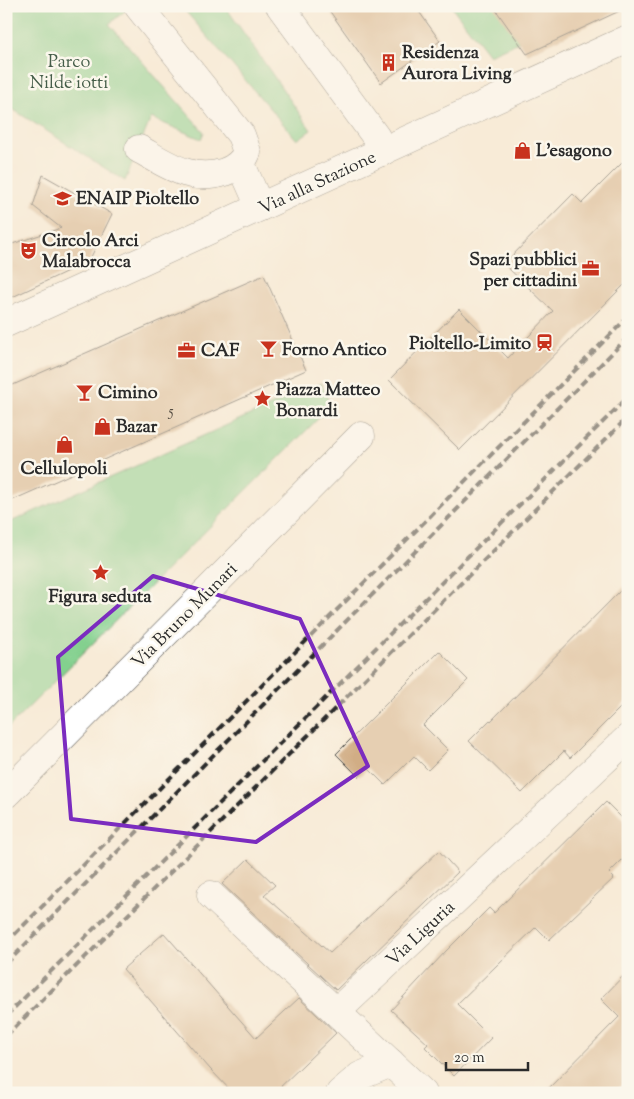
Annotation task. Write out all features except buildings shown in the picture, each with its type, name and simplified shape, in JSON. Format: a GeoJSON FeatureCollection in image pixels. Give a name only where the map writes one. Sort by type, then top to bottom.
{"type":"FeatureCollection","features":[{"type":"Feature","properties":{"kind":"street"},"geometry":{"type":"LineString","coordinates":[[138,6],[241,135],[246,144],[247,152],[241,164],[229,170],[217,174],[197,176],[175,169],[139,149]]}},
{"type":"Feature","properties":{"kind":"street"},"geometry":{"type":"LineString","coordinates":[[280,6],[376,137],[382,152]]}},
{"type":"Feature","properties":{"kind":"street","name":"Via alla Stazione"},"geometry":{"type":"LineString","coordinates":[[6,323],[628,39]]}},
{"type":"Feature","properties":{"kind":"street"},"geometry":{"type":"LineString","coordinates":[[241,164],[260,208]]}},
{"type":"Feature","properties":{"kind":"street","name":"Via Bruno Munari"},"geometry":{"type":"LineString","coordinates":[[6,794],[361,436]]}},
{"type":"Feature","properties":{"kind":"street","name":"Via Liguria"},"geometry":{"type":"LineString","coordinates":[[336,1012],[628,738]]}},
{"type":"Feature","properties":{"kind":"street"},"geometry":{"type":"LineString","coordinates":[[211,895],[423,1093]]}},
{"type":"Feature","properties":{"kind":"street"},"geometry":{"type":"LineString","coordinates":[[340,1093],[360,1076],[391,1063]]}},
{"type":"Feature","properties":{"kind":"highlighted area"},"geometry":{"type":"Polygon","coordinates":[[[153,576],[300,619],[368,766],[256,842],[71,819],[58,657],[153,576]]]}},
{"type":"Feature","properties":{"kind":"green space","name":"Parco Nilde iotti"},"geometry":{"type":"Polygon","coordinates":[[[6,6],[131,6],[109,24],[204,132],[201,139],[151,118],[125,181],[6,105],[6,6]]]}},
{"type":"Feature","properties":{"kind":"green space"},"geometry":{"type":"Polygon","coordinates":[[[181,6],[225,6],[311,130],[297,140],[181,6]]]}},
{"type":"Feature","properties":{"kind":"green space"},"geometry":{"type":"Polygon","coordinates":[[[451,6],[494,6],[519,42],[489,55],[451,6]]]}},
{"type":"Feature","properties":{"kind":"green space"},"geometry":{"type":"Polygon","coordinates":[[[321,383],[331,406],[6,730],[6,524],[321,383]]]}},
{"type":"Feature","properties":{"kind":"railway"},"geometry":{"type":"LineString","coordinates":[[6,943],[628,317]]}},
{"type":"Feature","properties":{"kind":"railway"},"geometry":{"type":"LineString","coordinates":[[6,964],[628,337]]}},
{"type":"Feature","properties":{"kind":"railway"},"geometry":{"type":"LineString","coordinates":[[6,1016],[628,397]]}},
{"type":"Feature","properties":{"kind":"railway"},"geometry":{"type":"LineString","coordinates":[[6,1036],[628,417]]}},
{"type":"Feature","properties":{"kind":"place","name":"Residenza Aurora Living"},"geometry":{"type":"Point","coordinates":[388,62]}},
{"type":"Feature","properties":{"kind":"place","name":"L'esagono"},"geometry":{"type":"Point","coordinates":[522,150]}},
{"type":"Feature","properties":{"kind":"place","name":"ENAIP Pioltello"},"geometry":{"type":"Point","coordinates":[62,198]}},
{"type":"Feature","properties":{"kind":"place","name":"Circolo Arci Malabrocca"},"geometry":{"type":"Point","coordinates":[28,250]}},
{"type":"Feature","properties":{"kind":"place","name":"Spazi pubblici per cittadini"},"geometry":{"type":"Point","coordinates":[591,269]}},
{"type":"Feature","properties":{"kind":"place","name":"Pioltello-Limito"},"geometry":{"type":"Point","coordinates":[545,343]}},
{"type":"Feature","properties":{"kind":"place","name":"Forno Antico"},"geometry":{"type":"Point","coordinates":[268,349]}},
{"type":"Feature","properties":{"kind":"place","name":"CAF"},"geometry":{"type":"Point","coordinates":[187,350]}},
{"type":"Feature","properties":{"kind":"place","name":"Cimino"},"geometry":{"type":"Point","coordinates":[84,392]}},
{"type":"Feature","properties":{"kind":"place","name":"Piazza Matteo Bonardi"},"geometry":{"type":"Point","coordinates":[262,399]}},
{"type":"Feature","properties":{"kind":"place","name":"Bazar"},"geometry":{"type":"Point","coordinates":[102,426]}},
{"type":"Feature","properties":{"kind":"place","name":"Cellulopoli"},"geometry":{"type":"Point","coordinates":[64,445]}},
{"type":"Feature","properties":{"kind":"place","name":"Figura seduta"},"geometry":{"type":"Point","coordinates":[100,573]}}]}
